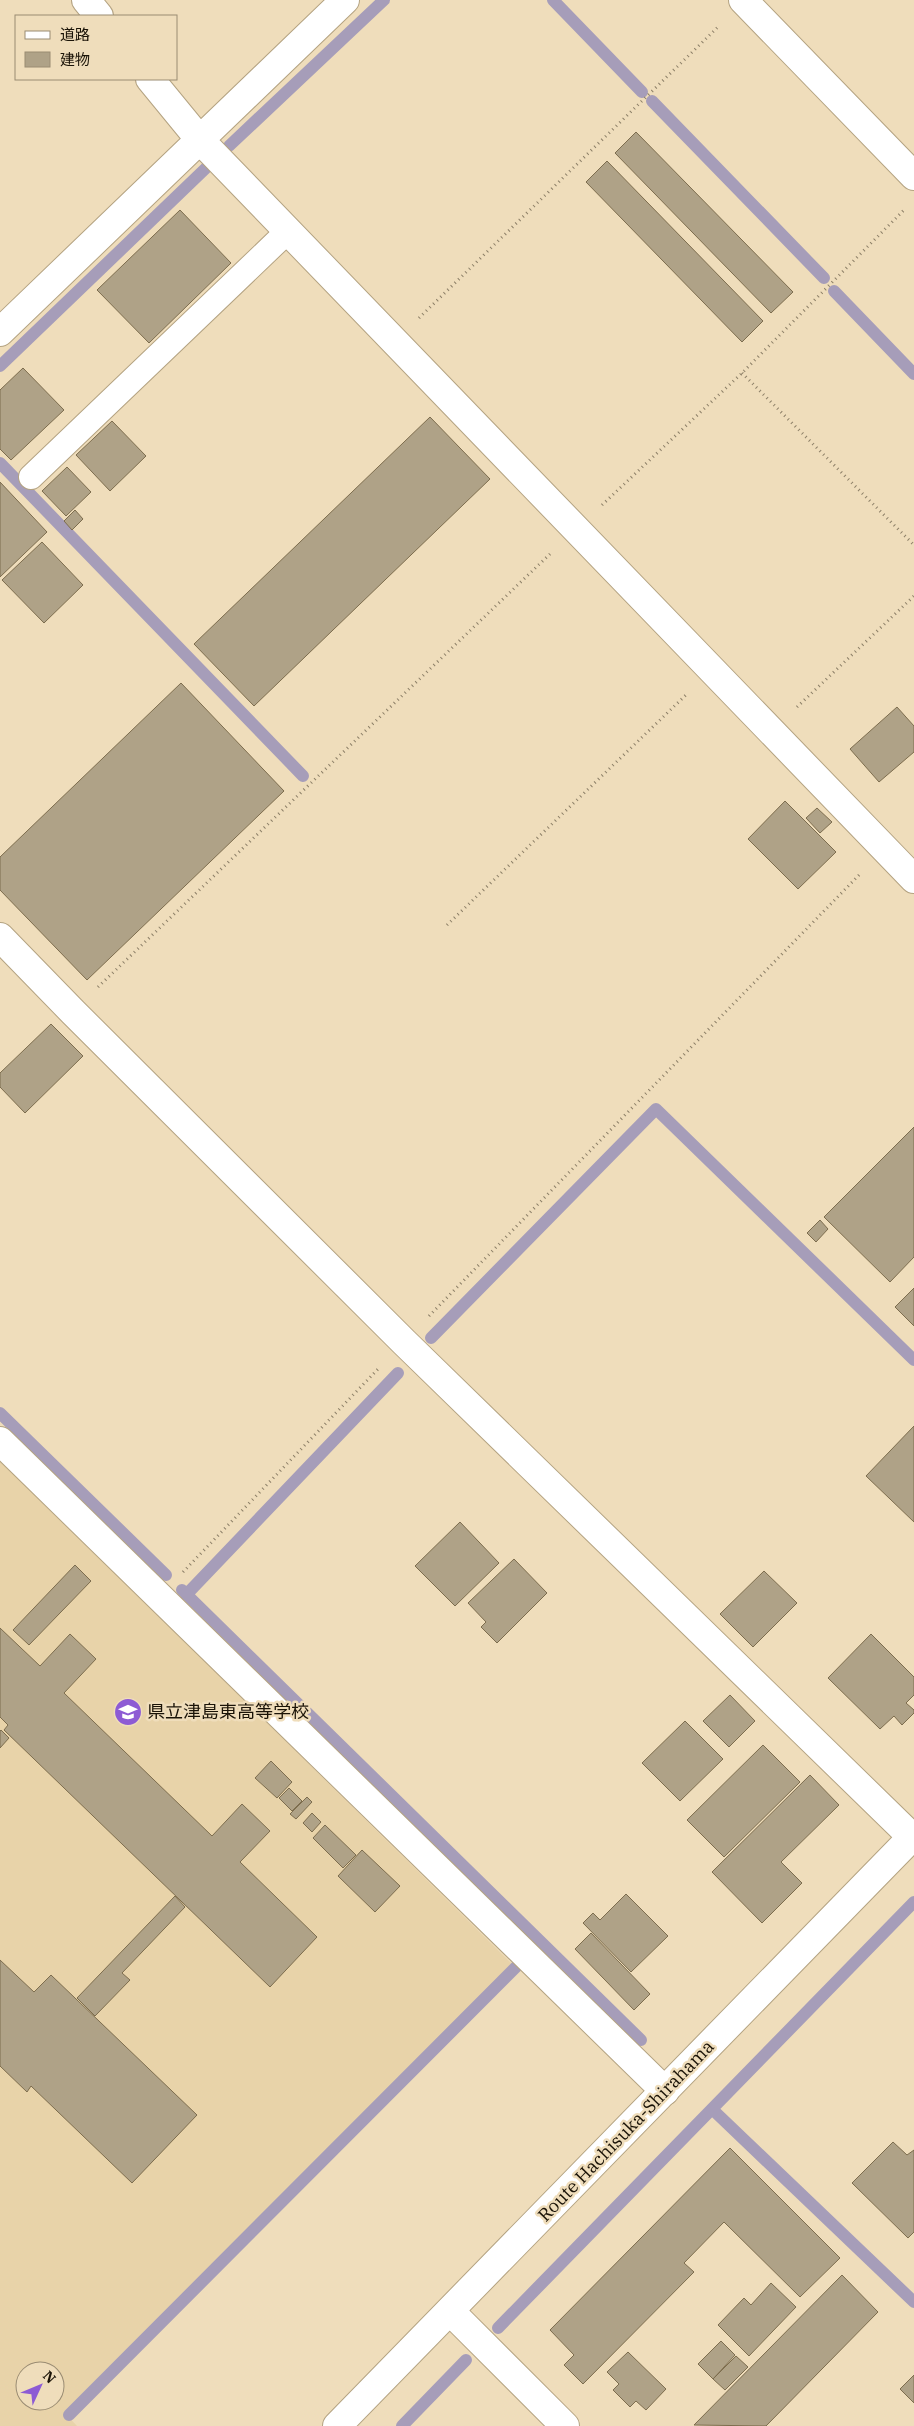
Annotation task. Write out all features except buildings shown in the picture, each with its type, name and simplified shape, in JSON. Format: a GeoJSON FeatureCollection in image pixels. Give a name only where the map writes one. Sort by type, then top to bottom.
{"type":"FeatureCollection","features":[{"type":"Feature","properties":{"kind":"street"},"geometry":{"type":"LineString","coordinates":[[86,0],[98,15]]}},
{"type":"Feature","properties":{"kind":"street"},"geometry":{"type":"LineString","coordinates":[[0,332],[345,0]]}},
{"type":"Feature","properties":{"kind":"street"},"geometry":{"type":"LineString","coordinates":[[744,0],[914,176]]}},
{"type":"Feature","properties":{"kind":"street"},"geometry":{"type":"LineString","coordinates":[[151,80],[200,140],[914,879]]}},
{"type":"Feature","properties":{"kind":"street"},"geometry":{"type":"LineString","coordinates":[[3,945],[73,1012],[404,1342],[913,1837]]}},
{"type":"Feature","properties":{"kind":"street"},"geometry":{"type":"LineString","coordinates":[[0,1441],[665,2091]]}},
{"type":"Feature","properties":{"kind":"street","name":"Route Hachisuka-Shirahama"},"geometry":{"type":"LineString","coordinates":[[337,2426],[913,1837]]}},
{"type":"Feature","properties":{"kind":"street"},"geometry":{"type":"LineString","coordinates":[[450,2311],[565,2426]]}},
{"type":"Feature","properties":{"kind":"lane"},"geometry":{"type":"LineString","coordinates":[[31,477],[288,231]]}},
{"type":"Feature","properties":{"kind":"path"},"geometry":{"type":"LineString","coordinates":[[395,342],[744,0]]}},
{"type":"Feature","properties":{"kind":"path"},"geometry":{"type":"LineString","coordinates":[[73,1012],[742,373],[907,207]]}},
{"type":"Feature","properties":{"kind":"path"},"geometry":{"type":"LineString","coordinates":[[742,373],[914,545]]}},
{"type":"Feature","properties":{"kind":"path"},"geometry":{"type":"LineString","coordinates":[[770,732],[914,596]]}},
{"type":"Feature","properties":{"kind":"path"},"geometry":{"type":"LineString","coordinates":[[447,925],[711,670]]}},
{"type":"Feature","properties":{"kind":"path"},"geometry":{"type":"LineString","coordinates":[[160,1596],[404,1342],[884,850]]}},
{"type":"Feature","properties":{"kind":"shaded area","name":"県立津島東高等学校"},"geometry":{"type":"Polygon","coordinates":[[[0,1460],[512,1964],[65,2411],[64,2412],[77,2426],[0,2426],[0,1460]]]}},
{"type":"Feature","properties":{"kind":"waterway"},"geometry":{"type":"LineString","coordinates":[[229,146],[384,0]]}},
{"type":"Feature","properties":{"kind":"waterway"},"geometry":{"type":"LineString","coordinates":[[553,0],[642,92]]}},
{"type":"Feature","properties":{"kind":"waterway"},"geometry":{"type":"LineString","coordinates":[[652,101],[824,278]]}},
{"type":"Feature","properties":{"kind":"waterway"},"geometry":{"type":"LineString","coordinates":[[0,366],[206,168]]}},
{"type":"Feature","properties":{"kind":"waterway"},"geometry":{"type":"LineString","coordinates":[[834,291],[914,374]]}},
{"type":"Feature","properties":{"kind":"waterway"},"geometry":{"type":"LineString","coordinates":[[0,463],[303,776]]}},
{"type":"Feature","properties":{"kind":"waterway"},"geometry":{"type":"LineString","coordinates":[[431,1338],[656,1109],[914,1360]]}},
{"type":"Feature","properties":{"kind":"waterway"},"geometry":{"type":"LineString","coordinates":[[186,1595],[398,1373]]}},
{"type":"Feature","properties":{"kind":"waterway"},"geometry":{"type":"LineString","coordinates":[[0,1413],[166,1575]]}},
{"type":"Feature","properties":{"kind":"waterway"},"geometry":{"type":"LineString","coordinates":[[182,1590],[641,2040]]}},
{"type":"Feature","properties":{"kind":"waterway"},"geometry":{"type":"LineString","coordinates":[[498,2328],[914,1902]]}},
{"type":"Feature","properties":{"kind":"waterway"},"geometry":{"type":"LineString","coordinates":[[69,2415],[518,1965]]}},
{"type":"Feature","properties":{"kind":"waterway"},"geometry":{"type":"LineString","coordinates":[[712,2109],[914,2302]]}},
{"type":"Feature","properties":{"kind":"waterway"},"geometry":{"type":"LineString","coordinates":[[402,2426],[466,2360]]}},
{"type":"Feature","properties":{"kind":"place","name":"県立津島東高等学校"},"geometry":{"type":"Point","coordinates":[128,1712]}}]}
